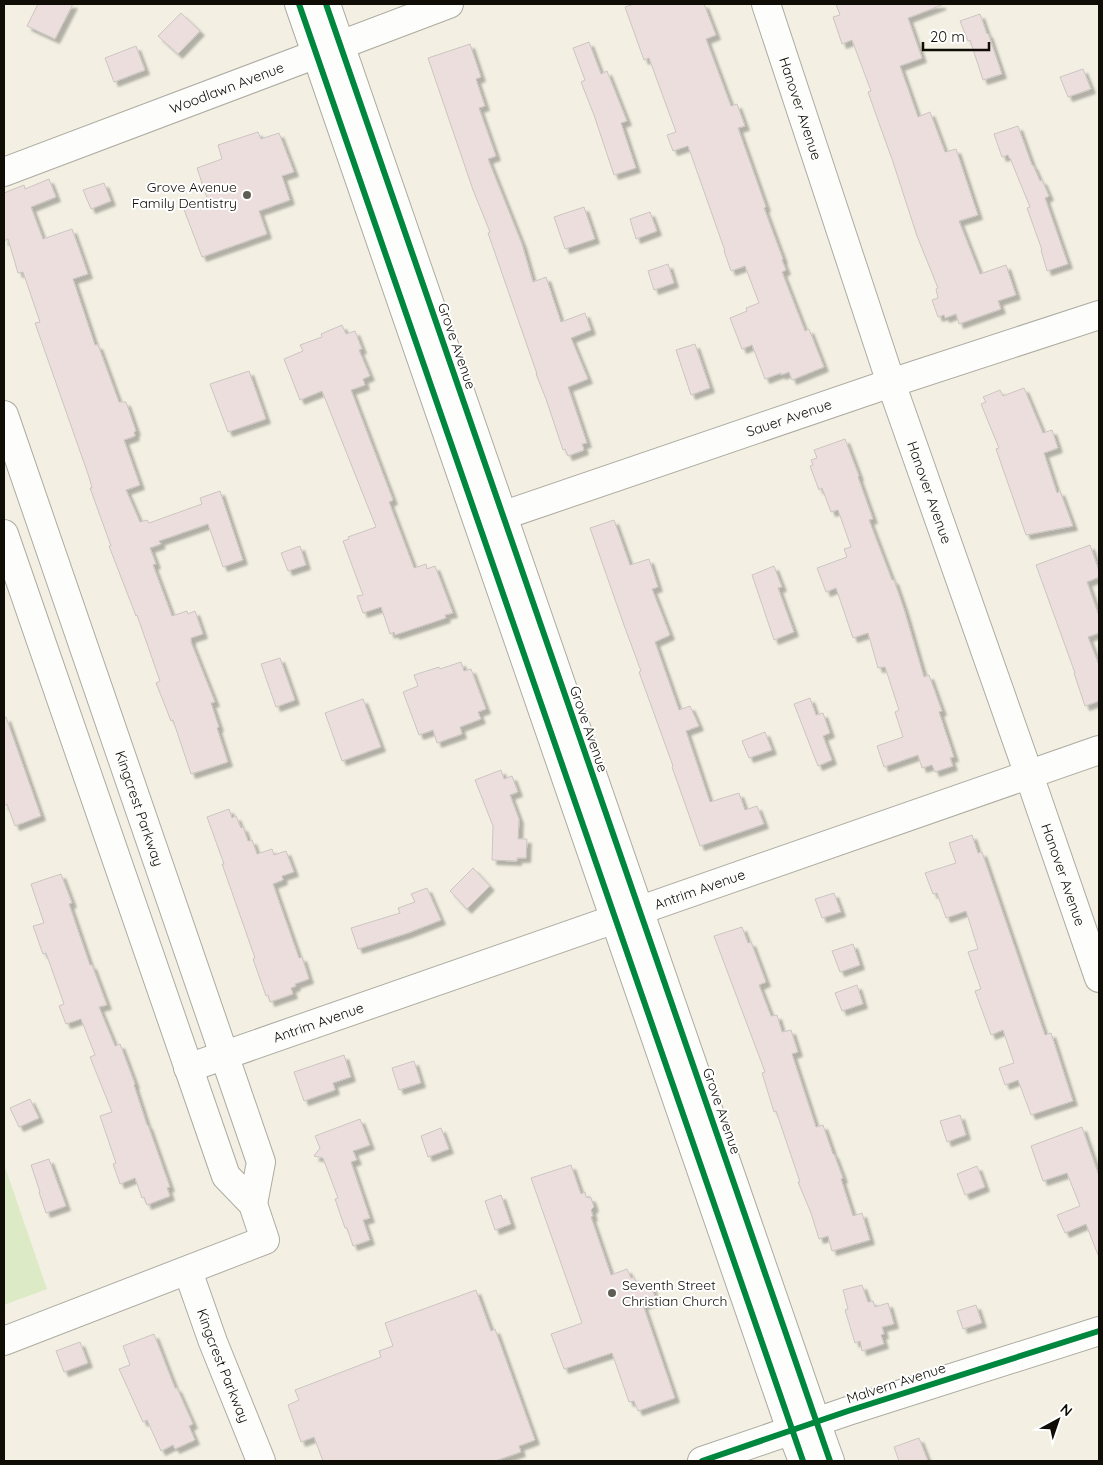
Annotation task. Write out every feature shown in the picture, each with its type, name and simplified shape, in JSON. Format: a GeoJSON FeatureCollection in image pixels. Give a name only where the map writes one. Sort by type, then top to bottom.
{"type":"FeatureCollection","features":[{"type":"Feature","properties":{"kind":"street","name":"Grove Avenue"},"geometry":{"type":"LineString","coordinates":[[300,4],[328,49],[804,1426],[830,1461]]}},
{"type":"Feature","properties":{"kind":"street","name":"Grove Avenue"},"geometry":{"type":"LineString","coordinates":[[326,4],[328,49]]}},
{"type":"Feature","properties":{"kind":"street","name":"Woodlawn Avenue"},"geometry":{"type":"LineString","coordinates":[[4,172],[449,4]]}},
{"type":"Feature","properties":{"kind":"street","name":"Hanover Avenue"},"geometry":{"type":"LineString","coordinates":[[766,4],[891,383],[1099,978]]}},
{"type":"Feature","properties":{"kind":"street","name":"Sauer Avenue"},"geometry":{"type":"LineString","coordinates":[[491,520],[891,383],[1099,315]]}},
{"type":"Feature","properties":{"kind":"street","name":"Kingcrest Parkway"},"geometry":{"type":"LineString","coordinates":[[4,415],[261,1162],[253,1204]]}},
{"type":"Feature","properties":{"kind":"street","name":"Kingcrest Parkway"},"geometry":{"type":"LineString","coordinates":[[4,534],[226,1176],[253,1204],[265,1240],[188,1271],[261,1461]]}},
{"type":"Feature","properties":{"kind":"street","name":"Antrim Avenue"},"geometry":{"type":"LineString","coordinates":[[188,1068],[1099,750]]}},
{"type":"Feature","properties":{"kind":"street"},"geometry":{"type":"LineString","coordinates":[[4,1341],[188,1271]]}},
{"type":"Feature","properties":{"kind":"street","name":"Malvern Avenue"},"geometry":{"type":"LineString","coordinates":[[702,1461],[804,1426],[1099,1331]]}},
{"type":"Feature","properties":{"kind":"street","name":"Grove Avenue"},"geometry":{"type":"LineString","coordinates":[[803,1461],[804,1426]]}},
{"type":"Feature","properties":{"kind":"green space"},"geometry":{"type":"Polygon","coordinates":[[[4,1164],[47,1289],[4,1305],[4,1164]]]}},
{"type":"Feature","properties":{"kind":"building"},"geometry":{"type":"Polygon","coordinates":[[[38,4],[73,4],[55,39],[27,26],[38,4]]]}},
{"type":"Feature","properties":{"kind":"building"},"geometry":{"type":"Polygon","coordinates":[[[634,4],[704,4],[716,35],[706,39],[731,106],[737,104],[745,126],[738,128],[783,259],[786,270],[782,272],[805,331],[809,329],[824,367],[792,380],[789,372],[765,379],[752,345],[742,349],[730,318],[747,311],[746,308],[759,303],[745,266],[731,271],[688,146],[673,151],[667,135],[676,132],[649,58],[644,60],[625,7],[634,4]]]}},
{"type":"Feature","properties":{"kind":"building"},"geometry":{"type":"Polygon","coordinates":[[[836,4],[942,5],[908,18],[922,58],[900,66],[918,117],[930,112],[945,152],[956,149],[978,215],[959,221],[980,274],[1006,265],[1016,295],[998,301],[1001,309],[959,324],[956,314],[945,318],[944,315],[938,317],[932,300],[938,298],[936,289],[938,288],[917,236],[868,92],[871,91],[852,40],[842,44],[833,17],[840,15],[836,4]]]}},
{"type":"Feature","properties":{"kind":"building"},"geometry":{"type":"Polygon","coordinates":[[[181,13],[200,31],[178,54],[158,36],[181,13]]]}},
{"type":"Feature","properties":{"kind":"building"},"geometry":{"type":"Polygon","coordinates":[[[980,14],[1002,74],[983,80],[970,40],[968,41],[960,21],[980,14]]]}},
{"type":"Feature","properties":{"kind":"building"},"geometry":{"type":"Polygon","coordinates":[[[589,42],[601,74],[607,71],[627,121],[621,123],[636,168],[614,175],[581,82],[585,80],[573,48],[589,42]]]}},
{"type":"Feature","properties":{"kind":"building"},"geometry":{"type":"Polygon","coordinates":[[[470,44],[481,77],[476,79],[485,106],[479,108],[496,156],[488,159],[522,244],[533,282],[546,277],[561,322],[585,313],[591,330],[571,338],[588,379],[568,387],[587,443],[582,444],[584,450],[568,456],[565,449],[563,450],[536,374],[488,233],[490,232],[473,190],[428,58],[470,44]]]}},
{"type":"Feature","properties":{"kind":"building"},"geometry":{"type":"Polygon","coordinates":[[[136,46],[145,70],[114,82],[105,58],[136,46]]]}},
{"type":"Feature","properties":{"kind":"building"},"geometry":{"type":"Polygon","coordinates":[[[1083,69],[1091,89],[1068,97],[1060,77],[1083,69]]]}},
{"type":"Feature","properties":{"kind":"building"},"geometry":{"type":"Polygon","coordinates":[[[1018,126],[1032,165],[1040,181],[1042,180],[1049,196],[1045,198],[1068,264],[1047,271],[1042,250],[1027,208],[1030,207],[1010,158],[1008,155],[1002,157],[994,134],[1018,126]]]}},
{"type":"Feature","properties":{"kind":"building","name":"Grove Avenue Family Dentistry"},"geometry":{"type":"Polygon","coordinates":[[[258,132],[261,139],[279,133],[294,172],[282,176],[290,200],[259,211],[267,234],[202,257],[183,207],[207,198],[197,168],[222,159],[218,145],[258,132]]]}},
{"type":"Feature","properties":{"kind":"building"},"geometry":{"type":"Polygon","coordinates":[[[49,179],[56,197],[31,207],[43,239],[72,229],[88,274],[73,279],[95,345],[98,345],[119,402],[126,402],[136,431],[134,432],[135,436],[124,440],[140,485],[126,490],[140,522],[147,520],[149,523],[202,504],[200,498],[220,491],[243,560],[223,567],[208,524],[159,541],[161,544],[150,548],[156,564],[153,565],[172,616],[187,611],[188,614],[195,611],[203,634],[191,638],[191,642],[215,702],[211,703],[228,762],[191,774],[173,720],[171,721],[156,683],[160,681],[137,615],[109,546],[111,546],[90,488],[92,488],[89,477],[35,323],[40,322],[23,272],[18,273],[8,239],[4,241],[4,193],[24,185],[25,189],[49,179]]]}},
{"type":"Feature","properties":{"kind":"building"},"geometry":{"type":"Polygon","coordinates":[[[104,183],[111,201],[91,209],[83,190],[104,183]]]}},
{"type":"Feature","properties":{"kind":"building"},"geometry":{"type":"Polygon","coordinates":[[[584,207],[595,239],[565,249],[554,217],[584,207]]]}},
{"type":"Feature","properties":{"kind":"building"},"geometry":{"type":"Polygon","coordinates":[[[650,212],[657,231],[636,239],[630,219],[650,212]]]}},
{"type":"Feature","properties":{"kind":"building"},"geometry":{"type":"Polygon","coordinates":[[[668,264],[674,283],[654,290],[648,271],[668,264]]]}},
{"type":"Feature","properties":{"kind":"building"},"geometry":{"type":"Polygon","coordinates":[[[342,325],[346,334],[355,331],[362,349],[359,350],[370,376],[363,379],[365,385],[351,390],[393,500],[389,502],[414,568],[426,564],[427,569],[435,566],[453,613],[445,615],[446,618],[395,635],[394,632],[390,634],[381,607],[363,613],[357,596],[363,595],[343,541],[349,539],[348,537],[376,527],[322,391],[300,400],[284,359],[303,351],[300,345],[322,337],[321,334],[342,325]]]}},
{"type":"Feature","properties":{"kind":"building"},"geometry":{"type":"Polygon","coordinates":[[[695,344],[710,388],[691,395],[676,350],[695,344]]]}},
{"type":"Feature","properties":{"kind":"building"},"geometry":{"type":"Polygon","coordinates":[[[249,371],[266,419],[228,432],[210,384],[249,371]]]}},
{"type":"Feature","properties":{"kind":"building"},"geometry":{"type":"Polygon","coordinates":[[[1024,388],[1043,433],[1052,430],[1058,448],[1044,453],[1057,493],[1060,491],[1073,526],[1026,535],[996,449],[999,448],[981,404],[986,402],[983,397],[1000,390],[1003,396],[1024,388]]]}},
{"type":"Feature","properties":{"kind":"building"},"geometry":{"type":"Polygon","coordinates":[[[845,439],[873,519],[869,520],[892,580],[894,580],[924,677],[929,675],[942,711],[939,712],[954,757],[950,758],[953,766],[935,772],[932,765],[922,768],[918,755],[884,767],[877,746],[903,737],[895,712],[899,710],[885,667],[878,668],[868,633],[853,638],[836,588],[826,592],[817,568],[847,557],[844,549],[851,547],[838,510],[831,512],[822,488],[819,490],[810,466],[813,465],[811,460],[817,458],[814,450],[845,439]]]}},
{"type":"Feature","properties":{"kind":"building"},"geometry":{"type":"Polygon","coordinates":[[[614,520],[630,565],[649,559],[658,587],[652,589],[670,635],[655,642],[679,710],[690,706],[699,726],[686,731],[710,802],[739,793],[745,810],[757,806],[764,824],[700,846],[590,528],[614,520]]]}},
{"type":"Feature","properties":{"kind":"building"},"geometry":{"type":"Polygon","coordinates":[[[1090,545],[1099,571],[1099,577],[1087,582],[1099,616],[1099,633],[1088,637],[1099,665],[1099,701],[1085,706],[1036,565],[1090,545]]]}},
{"type":"Feature","properties":{"kind":"building"},"geometry":{"type":"Polygon","coordinates":[[[300,546],[306,565],[288,571],[281,553],[300,546]]]}},
{"type":"Feature","properties":{"kind":"building"},"geometry":{"type":"Polygon","coordinates":[[[774,566],[782,587],[778,588],[794,632],[774,640],[752,575],[774,566]]]}},
{"type":"Feature","properties":{"kind":"building"},"geometry":{"type":"Polygon","coordinates":[[[280,658],[295,700],[276,707],[261,664],[280,658]]]}},
{"type":"Feature","properties":{"kind":"building"},"geometry":{"type":"Polygon","coordinates":[[[461,662],[464,671],[471,669],[486,709],[478,712],[481,719],[460,727],[462,734],[437,743],[433,730],[419,735],[403,692],[418,686],[414,675],[461,662]]]}},
{"type":"Feature","properties":{"kind":"building"},"geometry":{"type":"Polygon","coordinates":[[[810,698],[816,715],[823,713],[830,733],[823,736],[832,760],[818,766],[794,704],[810,698]]]}},
{"type":"Feature","properties":{"kind":"building"},"geometry":{"type":"Polygon","coordinates":[[[363,699],[381,747],[342,761],[325,713],[363,699]]]}},
{"type":"Feature","properties":{"kind":"building"},"geometry":{"type":"Polygon","coordinates":[[[6,717],[41,816],[15,826],[7,804],[4,806],[4,718],[6,717]]]}},
{"type":"Feature","properties":{"kind":"building"},"geometry":{"type":"Polygon","coordinates":[[[765,732],[772,750],[749,758],[742,741],[765,732]]]}},
{"type":"Feature","properties":{"kind":"building"},"geometry":{"type":"Polygon","coordinates":[[[501,770],[504,779],[512,776],[518,792],[510,795],[519,819],[518,839],[527,839],[526,858],[517,858],[517,861],[492,860],[493,826],[475,780],[501,770]]]}},
{"type":"Feature","properties":{"kind":"building"},"geometry":{"type":"Polygon","coordinates":[[[229,809],[232,818],[236,816],[241,828],[243,827],[248,841],[252,840],[257,854],[272,849],[274,855],[286,851],[294,872],[282,876],[283,880],[273,884],[299,958],[302,957],[309,979],[295,984],[296,986],[291,988],[293,994],[270,1002],[268,995],[266,996],[253,959],[255,958],[207,817],[229,809]]]}},
{"type":"Feature","properties":{"kind":"building"},"geometry":{"type":"Polygon","coordinates":[[[972,835],[978,853],[982,852],[1045,1035],[1051,1033],[1073,1101],[1031,1115],[1018,1080],[1005,1085],[999,1068],[1014,1063],[1003,1030],[991,1035],[975,991],[981,989],[968,952],[978,949],[966,911],[946,918],[937,893],[933,894],[925,873],[956,863],[949,843],[972,835]]]}},
{"type":"Feature","properties":{"kind":"building"},"geometry":{"type":"Polygon","coordinates":[[[473,868],[490,886],[467,909],[450,891],[473,868]]]}},
{"type":"Feature","properties":{"kind":"building"},"geometry":{"type":"Polygon","coordinates":[[[61,874],[72,903],[69,904],[90,965],[92,965],[107,1005],[99,1007],[115,1046],[120,1044],[170,1187],[167,1188],[170,1196],[147,1205],[144,1197],[142,1198],[135,1178],[120,1184],[113,1164],[116,1163],[100,1116],[112,1112],[90,1057],[95,1055],[81,1019],[66,1024],[59,1006],[64,1004],[46,953],[43,954],[33,926],[44,923],[31,884],[61,874]]]}},
{"type":"Feature","properties":{"kind":"building"},"geometry":{"type":"Polygon","coordinates":[[[427,888],[441,920],[358,949],[351,928],[400,913],[398,908],[415,902],[411,894],[427,888]]]}},
{"type":"Feature","properties":{"kind":"building"},"geometry":{"type":"Polygon","coordinates":[[[834,893],[841,912],[822,918],[815,899],[834,893]]]}},
{"type":"Feature","properties":{"kind":"building"},"geometry":{"type":"Polygon","coordinates":[[[742,927],[748,943],[751,942],[766,982],[759,985],[771,1016],[777,1015],[782,1032],[791,1030],[798,1052],[792,1054],[816,1127],[823,1125],[843,1178],[841,1179],[853,1216],[862,1213],[870,1240],[832,1251],[828,1236],[819,1239],[798,1182],[800,1182],[776,1111],[774,1112],[762,1073],[765,1072],[714,936],[742,927]]]}},
{"type":"Feature","properties":{"kind":"building"},"geometry":{"type":"Polygon","coordinates":[[[853,944],[860,965],[840,972],[832,951],[853,944]]]}},
{"type":"Feature","properties":{"kind":"building"},"geometry":{"type":"Polygon","coordinates":[[[857,985],[863,1004],[842,1011],[835,993],[857,985]]]}},
{"type":"Feature","properties":{"kind":"building"},"geometry":{"type":"Polygon","coordinates":[[[344,1055],[351,1077],[333,1083],[335,1090],[304,1101],[294,1072],[344,1055]]]}},
{"type":"Feature","properties":{"kind":"building"},"geometry":{"type":"Polygon","coordinates":[[[414,1061],[421,1083],[399,1090],[392,1068],[414,1061]]]}},
{"type":"Feature","properties":{"kind":"building"},"geometry":{"type":"Polygon","coordinates":[[[30,1099],[39,1118],[19,1127],[10,1108],[30,1099]]]}},
{"type":"Feature","properties":{"kind":"building"},"geometry":{"type":"Polygon","coordinates":[[[960,1115],[966,1135],[947,1142],[940,1121],[960,1115]]]}},
{"type":"Feature","properties":{"kind":"building"},"geometry":{"type":"Polygon","coordinates":[[[360,1119],[370,1145],[353,1151],[357,1160],[351,1162],[370,1218],[363,1220],[370,1240],[353,1246],[335,1199],[338,1198],[323,1158],[314,1156],[320,1148],[315,1136],[360,1119]]]}},
{"type":"Feature","properties":{"kind":"building"},"geometry":{"type":"Polygon","coordinates":[[[1082,1127],[1099,1176],[1098,1255],[1086,1224],[1065,1233],[1057,1215],[1080,1206],[1067,1173],[1043,1181],[1031,1146],[1082,1127]]]}},
{"type":"Feature","properties":{"kind":"building"},"geometry":{"type":"Polygon","coordinates":[[[441,1128],[449,1149],[428,1157],[421,1136],[441,1128]]]}},
{"type":"Feature","properties":{"kind":"building"},"geometry":{"type":"Polygon","coordinates":[[[49,1159],[66,1206],[46,1213],[31,1165],[49,1159]]]}},
{"type":"Feature","properties":{"kind":"building","name":"Seventh Street Christian Church"},"geometry":{"type":"Polygon","coordinates":[[[571,1165],[581,1194],[585,1192],[586,1197],[591,1198],[594,1207],[591,1210],[593,1216],[591,1217],[611,1275],[627,1269],[631,1278],[634,1277],[637,1286],[650,1282],[656,1300],[643,1305],[675,1398],[638,1411],[634,1401],[629,1402],[612,1353],[564,1369],[551,1334],[582,1323],[531,1178],[571,1165]]]}},
{"type":"Feature","properties":{"kind":"building"},"geometry":{"type":"Polygon","coordinates":[[[977,1166],[985,1187],[965,1195],[957,1174],[977,1166]]]}},
{"type":"Feature","properties":{"kind":"building"},"geometry":{"type":"Polygon","coordinates":[[[501,1195],[511,1224],[495,1230],[485,1201],[501,1195]]]}},
{"type":"Feature","properties":{"kind":"building"},"geometry":{"type":"Polygon","coordinates":[[[862,1285],[868,1302],[873,1301],[875,1307],[888,1303],[894,1324],[882,1327],[884,1334],[881,1335],[884,1344],[862,1351],[860,1341],[855,1343],[845,1310],[848,1309],[843,1290],[862,1285]]]}},
{"type":"Feature","properties":{"kind":"building"},"geometry":{"type":"Polygon","coordinates":[[[476,1290],[491,1331],[495,1329],[535,1440],[519,1446],[521,1452],[495,1461],[323,1461],[314,1437],[301,1442],[288,1405],[299,1400],[295,1390],[381,1357],[379,1351],[393,1346],[385,1323],[476,1290]]]}},
{"type":"Feature","properties":{"kind":"building"},"geometry":{"type":"Polygon","coordinates":[[[976,1305],[982,1323],[963,1329],[957,1311],[976,1305]]]}},
{"type":"Feature","properties":{"kind":"building"},"geometry":{"type":"Polygon","coordinates":[[[154,1334],[175,1388],[177,1388],[193,1424],[189,1426],[195,1440],[175,1449],[173,1445],[161,1451],[147,1420],[143,1422],[119,1369],[130,1365],[123,1346],[154,1334]]]}},
{"type":"Feature","properties":{"kind":"building"},"geometry":{"type":"Polygon","coordinates":[[[80,1342],[88,1363],[64,1372],[56,1351],[80,1342]]]}},
{"type":"Feature","properties":{"kind":"building"},"geometry":{"type":"Polygon","coordinates":[[[919,1438],[928,1461],[899,1461],[894,1447],[919,1438]]]}},
{"type":"Feature","properties":{"kind":"cycle path"},"geometry":{"type":"LineString","coordinates":[[299,4],[803,1461]]}},
{"type":"Feature","properties":{"kind":"cycle path"},"geometry":{"type":"LineString","coordinates":[[326,4],[830,1461]]}},
{"type":"Feature","properties":{"kind":"cycle path"},"geometry":{"type":"LineString","coordinates":[[702,1461],[848,1411],[1099,1331]]}},
{"type":"Feature","properties":{"kind":"place","name":"Grove Avenue Family Dentistry"},"geometry":{"type":"Point","coordinates":[247,195]}},
{"type":"Feature","properties":{"kind":"place","name":"Seventh Street Christian Church"},"geometry":{"type":"Point","coordinates":[612,1293]}}]}
